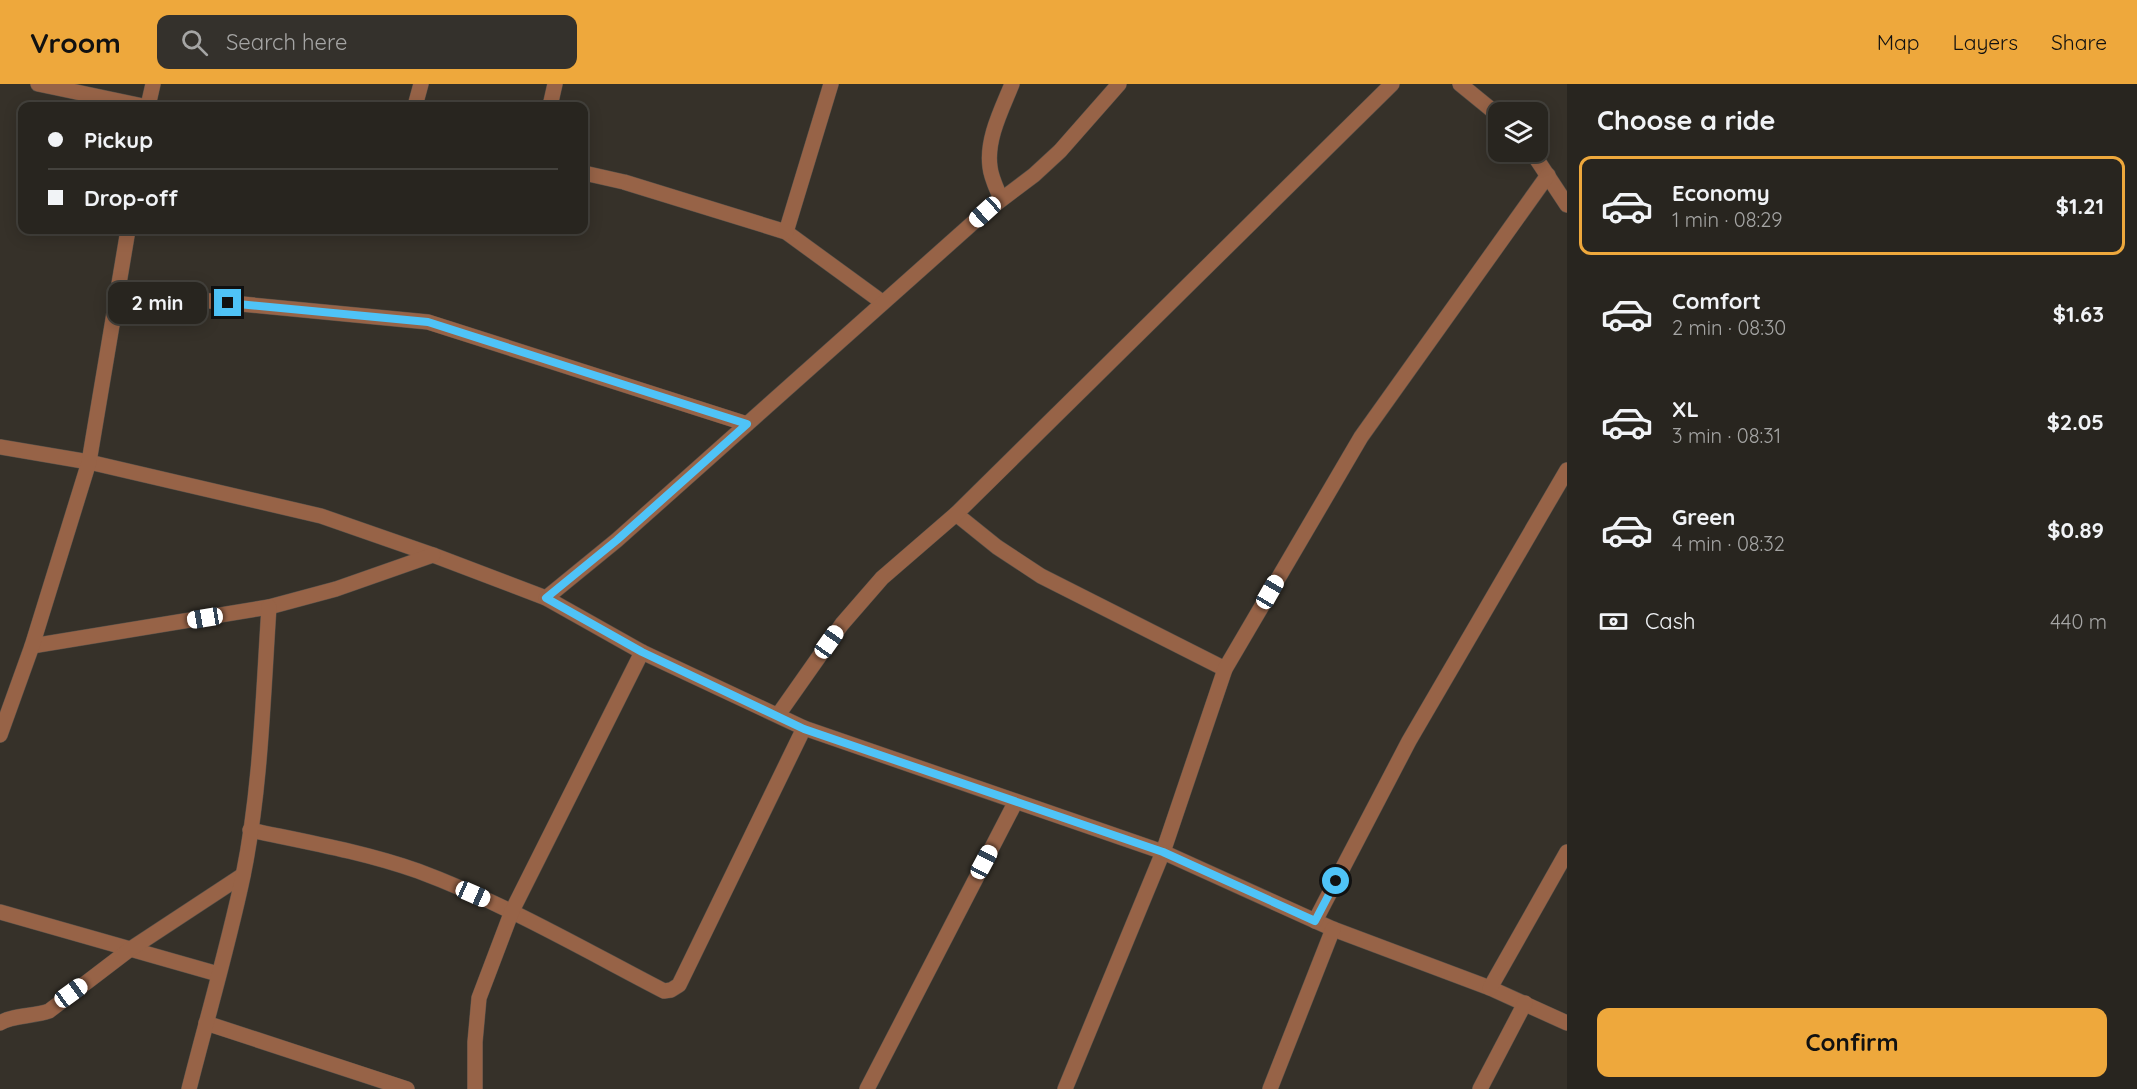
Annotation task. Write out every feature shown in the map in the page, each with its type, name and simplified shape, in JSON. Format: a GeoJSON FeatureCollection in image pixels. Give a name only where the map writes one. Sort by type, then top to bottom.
{"type":"FeatureCollection","features":[{"type":"Feature","properties":{"kind":"street"},"geometry":{"type":"LineString","coordinates":[[38,84],[124,102]]}},
{"type":"Feature","properties":{"kind":"street"},"geometry":{"type":"LineString","coordinates":[[149,102],[153,84]]}},
{"type":"Feature","properties":{"kind":"street"},"geometry":{"type":"LineString","coordinates":[[416,102],[421,84]]}},
{"type":"Feature","properties":{"kind":"street"},"geometry":{"type":"LineString","coordinates":[[551,102],[555,84]]}},
{"type":"Feature","properties":{"kind":"street"},"geometry":{"type":"LineString","coordinates":[[786,232],[831,84]]}},
{"type":"Feature","properties":{"kind":"street"},"geometry":{"type":"LineString","coordinates":[[1001,199],[990,169],[989,153],[994,129],[1012,84]]}},
{"type":"Feature","properties":{"kind":"street"},"geometry":{"type":"LineString","coordinates":[[546,598],[617,540],[882,302],[1001,199],[1034,175],[1059,151],[1119,84]]}},
{"type":"Feature","properties":{"kind":"street"},"geometry":{"type":"LineString","coordinates":[[778,715],[842,624],[882,578],[956,514],[1392,84]]}},
{"type":"Feature","properties":{"kind":"street"},"geometry":{"type":"LineString","coordinates":[[1460,84],[1488,107]]}},
{"type":"Feature","properties":{"kind":"street"},"geometry":{"type":"LineString","coordinates":[[1539,162],[1567,205]]}},
{"type":"Feature","properties":{"kind":"street"},"geometry":{"type":"LineString","coordinates":[[588,175],[624,182],[786,232],[882,302]]}},
{"type":"Feature","properties":{"kind":"street"},"geometry":{"type":"LineString","coordinates":[[1065,1089],[1163,852],[1225,669],[1361,437],[1548,175]]}},
{"type":"Feature","properties":{"kind":"street"},"geometry":{"type":"LineString","coordinates":[[1,731],[32,646],[89,462],[127,234]]}},
{"type":"Feature","properties":{"kind":"street"},"geometry":{"type":"LineString","coordinates":[[117,292],[428,322],[747,424]]}},
{"type":"Feature","properties":{"kind":"street"},"geometry":{"type":"LineString","coordinates":[[0,447],[89,462],[321,516],[433,555],[546,598],[642,652],[804,729],[1163,852],[1333,929],[1490,988],[1567,1023]]}},
{"type":"Feature","properties":{"kind":"street"},"geometry":{"type":"LineString","coordinates":[[1315,921],[1409,741],[1567,470]]}},
{"type":"Feature","properties":{"kind":"street"},"geometry":{"type":"LineString","coordinates":[[956,514],[997,547],[1041,576],[1225,669]]}},
{"type":"Feature","properties":{"kind":"street"},"geometry":{"type":"LineString","coordinates":[[32,646],[269,607],[336,589],[433,555]]}},
{"type":"Feature","properties":{"kind":"street"},"geometry":{"type":"LineString","coordinates":[[189,1089],[243,875],[250,830],[269,607]]}},
{"type":"Feature","properties":{"kind":"street"},"geometry":{"type":"LineString","coordinates":[[475,1089],[475,1042],[479,998],[512,911],[642,652]]}},
{"type":"Feature","properties":{"kind":"street"},"geometry":{"type":"LineString","coordinates":[[250,830],[366,854],[418,872],[512,911],[664,991],[672,990],[679,985],[804,729]]}},
{"type":"Feature","properties":{"kind":"street"},"geometry":{"type":"LineString","coordinates":[[867,1089],[1015,803]]}},
{"type":"Feature","properties":{"kind":"street"},"geometry":{"type":"LineString","coordinates":[[1490,988],[1567,852]]}},
{"type":"Feature","properties":{"kind":"street"},"geometry":{"type":"LineString","coordinates":[[0,1023],[6,1019],[33,1016],[49,1011],[129,950],[243,875]]}},
{"type":"Feature","properties":{"kind":"street"},"geometry":{"type":"LineString","coordinates":[[0,912],[218,974]]}},
{"type":"Feature","properties":{"kind":"street"},"geometry":{"type":"LineString","coordinates":[[1270,1089],[1333,929]]}},
{"type":"Feature","properties":{"kind":"street"},"geometry":{"type":"LineString","coordinates":[[1480,1089],[1525,1003]]}},
{"type":"Feature","properties":{"kind":"street"},"geometry":{"type":"LineString","coordinates":[[206,1023],[407,1089]]}},
{"type":"Feature","properties":{"kind":"route"},"geometry":{"type":"LineString","coordinates":[[228,303],[428,322],[747,424],[617,540],[546,598],[642,652],[804,729],[1163,852],[1315,921],[1336,881]]}}]}
